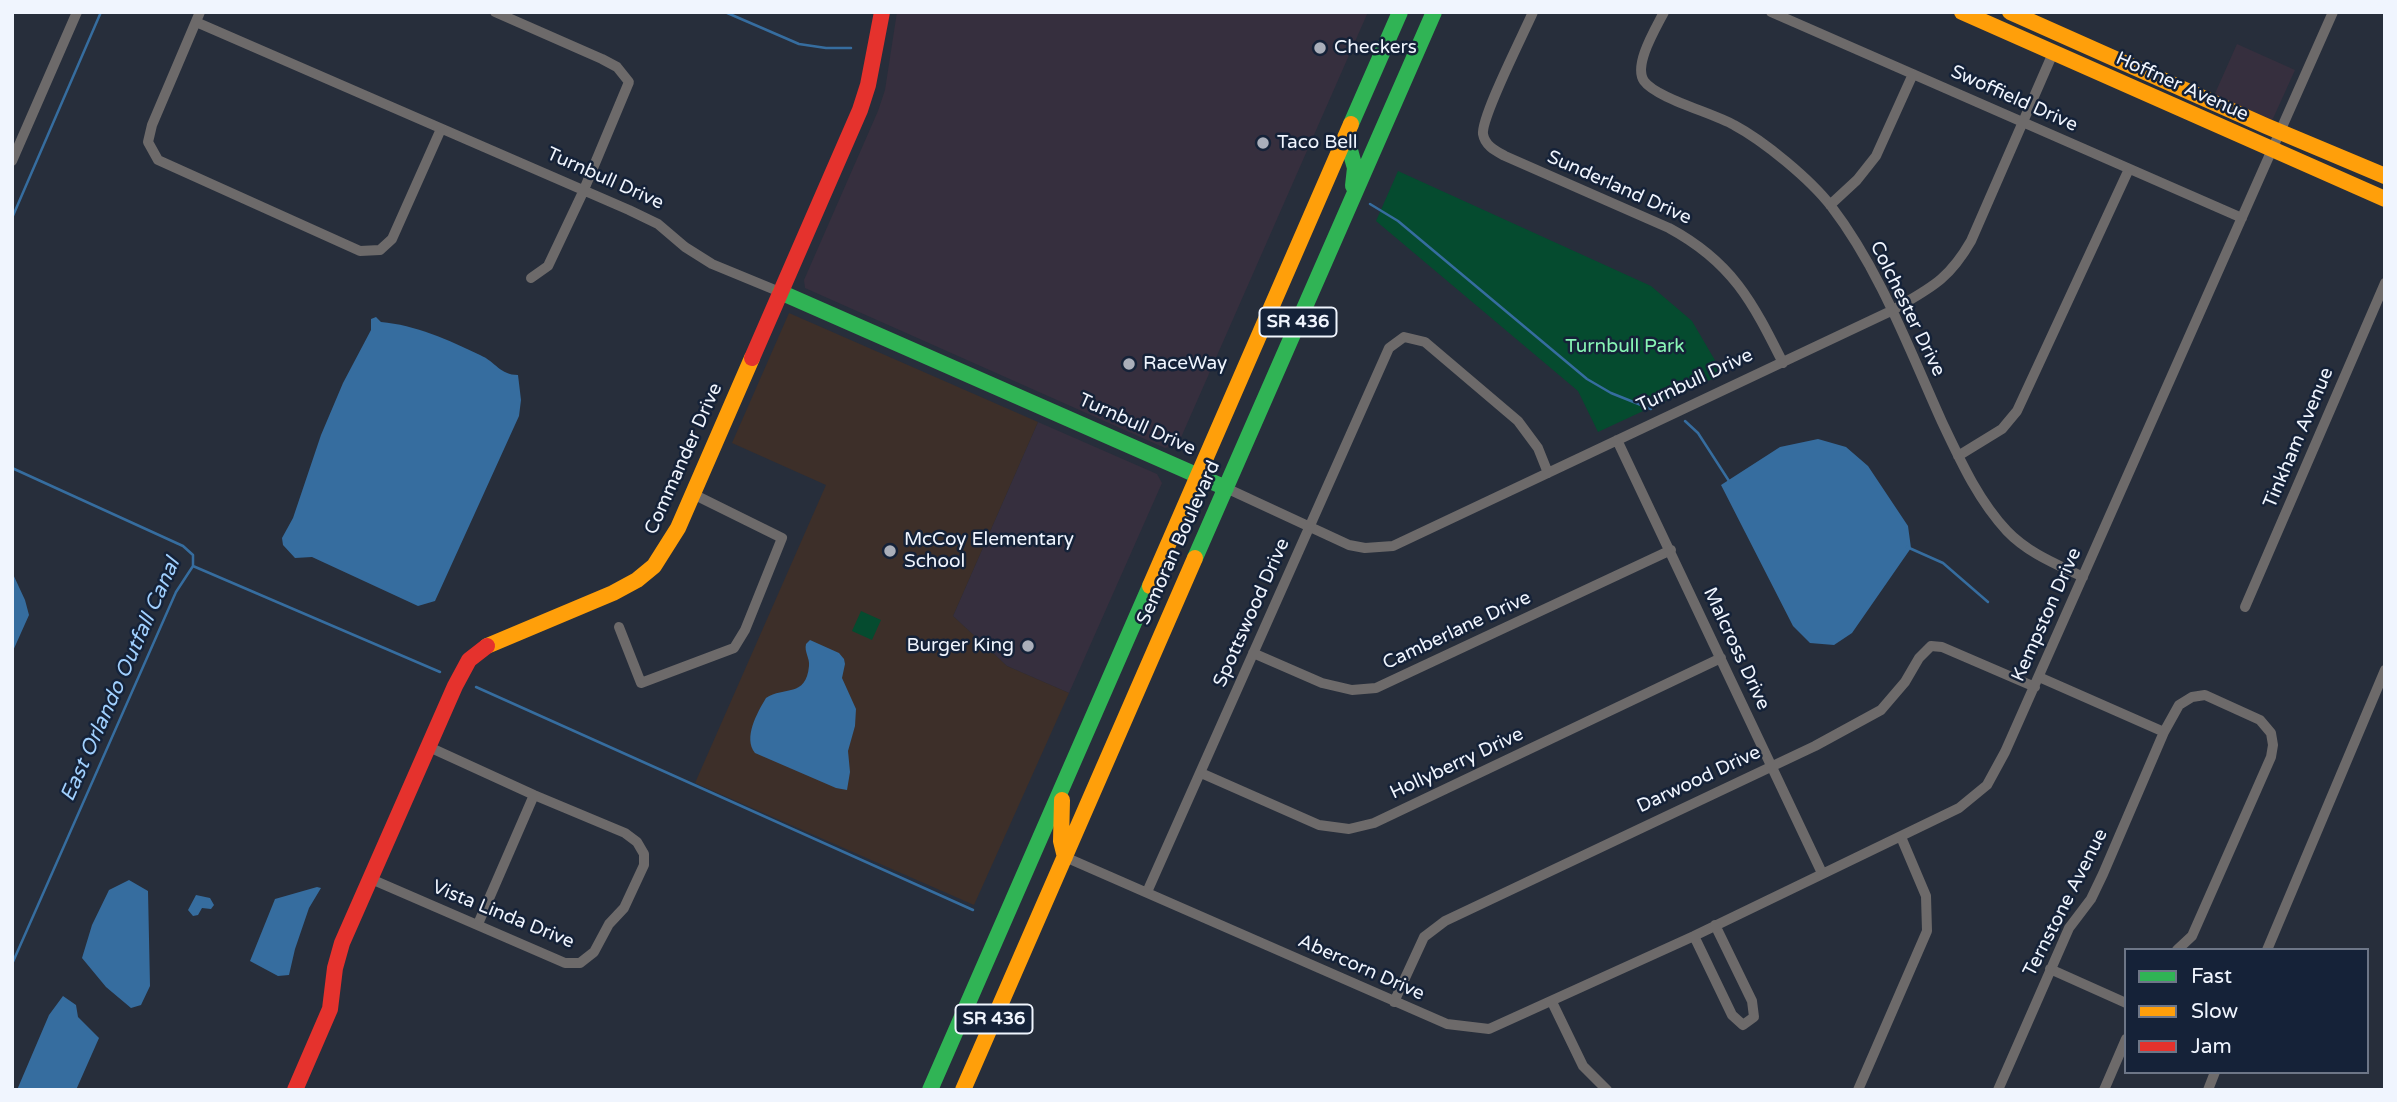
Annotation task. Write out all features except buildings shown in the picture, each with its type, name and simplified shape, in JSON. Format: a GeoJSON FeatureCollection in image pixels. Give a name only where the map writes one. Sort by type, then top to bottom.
{"type":"FeatureCollection","features":[{"type":"Feature","properties":{"kind":"main road","name":"Commander Drive"},"geometry":{"type":"LineString","coordinates":[[295,1090],[330,1009],[335,968],[342,943],[462,671],[478,652],[505,636],[613,593],[637,580],[654,566],[667,548],[860,110],[868,85],[882,12]]}},
{"type":"Feature","properties":{"kind":"main road","name":"Semoran Boulevard"},"geometry":{"type":"LineString","coordinates":[[930,1090],[1400,12]]}},
{"type":"Feature","properties":{"kind":"main road","name":"Semoran Boulevard"},"geometry":{"type":"LineString","coordinates":[[963,1090],[1434,12]]}},
{"type":"Feature","properties":{"kind":"main road","name":"Hoffner Avenue"},"geometry":{"type":"LineString","coordinates":[[1962,12],[2385,199]]}},
{"type":"Feature","properties":{"kind":"main road"},"geometry":{"type":"LineString","coordinates":[[1979,12],[2063,50],[2075,49],[2083,44]]}},
{"type":"Feature","properties":{"kind":"main road","name":"Hoffner Avenue"},"geometry":{"type":"LineString","coordinates":[[2010,12],[2385,176]]}},
{"type":"Feature","properties":{"kind":"main road"},"geometry":{"type":"LineString","coordinates":[[1346,136],[1355,168],[1351,200]]}},
{"type":"Feature","properties":{"kind":"main road","name":"Turnbull Drive"},"geometry":{"type":"LineString","coordinates":[[780,292],[1226,488]]}},
{"type":"Feature","properties":{"kind":"main road"},"geometry":{"type":"LineString","coordinates":[[1063,786],[1060,823],[1065,857]]}},
{"type":"Feature","properties":{"kind":"main road"},"geometry":{"type":"LineString","coordinates":[[1035,849],[1044,867],[1046,884],[1038,917]]}},
{"type":"Feature","properties":{"kind":"street"},"geometry":{"type":"LineString","coordinates":[[12,160],[77,12]]}},
{"type":"Feature","properties":{"kind":"street"},"geometry":{"type":"LineString","coordinates":[[495,12],[617,67],[629,82],[583,192],[548,266],[531,278]]}},
{"type":"Feature","properties":{"kind":"street","name":"Sunderland Drive"},"geometry":{"type":"LineString","coordinates":[[1533,12],[1487,115],[1483,134],[1489,147],[1694,241],[1728,270],[1759,314],[1783,363]]}},
{"type":"Feature","properties":{"kind":"street","name":"Colchester Drive"},"geometry":{"type":"LineString","coordinates":[[1664,12],[1640,65],[1644,81],[1660,93],[1734,124],[1774,152],[1830,205],[1867,259],[1958,456],[1981,497],[2007,531],[2035,554],[2083,577]]}},
{"type":"Feature","properties":{"kind":"street","name":"Swoffield Drive"},"geometry":{"type":"LineString","coordinates":[[1771,12],[2242,218]]}},
{"type":"Feature","properties":{"kind":"street","name":"Kempston Drive"},"geometry":{"type":"LineString","coordinates":[[1552,1002],[1901,837],[1959,808],[1987,785],[2006,752],[2333,12]]}},
{"type":"Feature","properties":{"kind":"street"},"geometry":{"type":"LineString","coordinates":[[198,17],[152,125],[148,142],[158,160],[360,251],[380,250],[392,239],[441,129]]}},
{"type":"Feature","properties":{"kind":"street","name":"Turnbull Drive"},"geometry":{"type":"LineString","coordinates":[[198,17],[441,129],[658,224],[685,247],[712,264],[780,292]]}},
{"type":"Feature","properties":{"kind":"street","name":"Turnbull Drive"},"geometry":{"type":"LineString","coordinates":[[1226,488],[1349,545],[1365,548],[1393,546],[1891,311],[1937,284],[1957,265],[1971,241],[2053,53]]}},
{"type":"Feature","properties":{"kind":"street"},"geometry":{"type":"LineString","coordinates":[[1830,205],[1857,180],[1876,156],[1913,74]]}},
{"type":"Feature","properties":{"kind":"street"},"geometry":{"type":"LineString","coordinates":[[1958,456],[2002,429],[2017,411],[2129,169]]}},
{"type":"Feature","properties":{"kind":"street","name":"Tinkham Avenue"},"geometry":{"type":"LineString","coordinates":[[2245,607],[2385,284]]}},
{"type":"Feature","properties":{"kind":"street","name":"Spottswood Drive"},"geometry":{"type":"LineString","coordinates":[[1147,892],[1389,348],[1404,337],[1425,342],[1518,421],[1538,448],[1548,473]]}},
{"type":"Feature","properties":{"kind":"street","name":"Malcross Drive"},"geometry":{"type":"LineString","coordinates":[[1617,440],[1822,873]]}},
{"type":"Feature","properties":{"kind":"street"},"geometry":{"type":"LineString","coordinates":[[620,627],[641,683],[734,648],[745,630],[782,538],[693,494]]}},
{"type":"Feature","properties":{"kind":"street","name":"Camberlane Drive"},"geometry":{"type":"LineString","coordinates":[[1253,653],[1322,683],[1352,691],[1376,688],[1671,550]]}},
{"type":"Feature","properties":{"kind":"street","name":"Darwood Drive"},"geometry":{"type":"LineString","coordinates":[[1394,1002],[1424,937],[1445,921],[1815,746],[1881,710],[1931,646],[1942,647],[2037,682],[2164,732]]}},
{"type":"Feature","properties":{"kind":"street","name":"Hollyberry Drive"},"geometry":{"type":"LineString","coordinates":[[1201,773],[1319,825],[1349,829],[1374,823],[1721,658]]}},
{"type":"Feature","properties":{"kind":"street"},"geometry":{"type":"LineString","coordinates":[[2268,948],[2385,670]]}},
{"type":"Feature","properties":{"kind":"street","name":"Ternstone Avenue"},"geometry":{"type":"LineString","coordinates":[[1998,1090],[2068,928],[2091,899],[2104,874],[2164,732],[2179,705],[2192,696],[2205,695],[2260,720],[2271,733],[2273,745],[2192,936],[2179,948]]}},
{"type":"Feature","properties":{"kind":"street"},"geometry":{"type":"LineString","coordinates":[[429,747],[534,795],[478,924]]}},
{"type":"Feature","properties":{"kind":"street","name":"Vista Linda Drive"},"geometry":{"type":"LineString","coordinates":[[371,879],[565,963],[580,963],[594,952],[609,924],[624,908],[644,865],[644,854],[637,842],[625,833],[534,795]]}},
{"type":"Feature","properties":{"kind":"street"},"geometry":{"type":"LineString","coordinates":[[1858,1090],[1927,931],[1926,896],[1901,837]]}},
{"type":"Feature","properties":{"kind":"street","name":"Abercorn Drive"},"geometry":{"type":"LineString","coordinates":[[1065,857],[1447,1024],[1489,1029],[1552,1002]]}},
{"type":"Feature","properties":{"kind":"street"},"geometry":{"type":"LineString","coordinates":[[1694,936],[1732,1015],[1743,1025],[1754,1017],[1752,1001],[1715,925]]}},
{"type":"Feature","properties":{"kind":"street"},"geometry":{"type":"LineString","coordinates":[[2050,969],[2124,1002]]}},
{"type":"Feature","properties":{"kind":"street"},"geometry":{"type":"LineString","coordinates":[[1552,1002],[1583,1066],[1607,1090]]}},
{"type":"Feature","properties":{"kind":"street"},"geometry":{"type":"LineString","coordinates":[[2104,1090],[2124,1044]]}},
{"type":"Feature","properties":{"kind":"shaded area"},"geometry":{"type":"Polygon","coordinates":[[[897,12],[1368,12],[1179,442],[1174,446],[1165,448],[805,288],[804,280],[885,90],[897,12]]]}},
{"type":"Feature","properties":{"kind":"shaded area"},"geometry":{"type":"Polygon","coordinates":[[[2237,44],[2295,70],[2271,123],[2213,98],[2237,44]]]}},
{"type":"Feature","properties":{"kind":"shaded area","name":"McCoy Elementary School"},"geometry":{"type":"Polygon","coordinates":[[[789,313],[1038,422],[953,616],[1007,666],[1069,693],[974,905],[695,783],[826,485],[732,443],[789,313]]]}},
{"type":"Feature","properties":{"kind":"shaded area"},"geometry":{"type":"Polygon","coordinates":[[[1038,422],[1157,474],[1162,483],[1069,693],[1007,666],[953,616],[1038,422]]]}},
{"type":"Feature","properties":{"kind":"green space","name":"Turnbull Park"},"geometry":{"type":"Polygon","coordinates":[[[1398,171],[1651,286],[1692,321],[1723,374],[1598,432],[1578,391],[1376,221],[1398,171]]]}},
{"type":"Feature","properties":{"kind":"green space"},"geometry":{"type":"Polygon","coordinates":[[[861,611],[881,620],[872,640],[852,631],[861,611]]]}},
{"type":"Feature","properties":{"kind":"water"},"geometry":{"type":"Polygon","coordinates":[[[376,317],[381,322],[406,326],[444,339],[485,358],[502,371],[518,375],[521,400],[519,416],[435,601],[418,606],[312,557],[295,558],[283,545],[282,538],[293,518],[321,435],[343,383],[371,330],[371,319],[376,317]]]}},
{"type":"Feature","properties":{"kind":"water"},"geometry":{"type":"Polygon","coordinates":[[[1818,439],[1846,447],[1868,466],[1908,526],[1911,548],[1852,633],[1834,645],[1810,643],[1793,626],[1721,485],[1780,447],[1818,439]]]}},
{"type":"Feature","properties":{"kind":"water"},"geometry":{"type":"Polygon","coordinates":[[[12,572],[29,615],[12,653],[12,572]]]}},
{"type":"Feature","properties":{"kind":"water"},"geometry":{"type":"Polygon","coordinates":[[[810,640],[839,653],[844,659],[842,678],[856,709],[855,726],[848,751],[850,772],[847,790],[836,788],[755,753],[750,740],[753,725],[766,698],[793,690],[804,683],[809,666],[806,644],[810,640]]]}},
{"type":"Feature","properties":{"kind":"water"},"geometry":{"type":"Polygon","coordinates":[[[129,880],[148,891],[150,986],[141,1005],[131,1008],[106,987],[82,958],[92,925],[109,890],[129,880]]]}},
{"type":"Feature","properties":{"kind":"water"},"geometry":{"type":"Polygon","coordinates":[[[321,888],[309,908],[289,975],[278,976],[250,961],[275,899],[321,888]]]}},
{"type":"Feature","properties":{"kind":"water"},"geometry":{"type":"Polygon","coordinates":[[[196,895],[210,898],[214,905],[211,909],[202,908],[198,915],[193,916],[188,910],[196,895]]]}},
{"type":"Feature","properties":{"kind":"water"},"geometry":{"type":"Polygon","coordinates":[[[63,996],[76,1005],[78,1017],[99,1038],[76,1090],[17,1090],[49,1015],[63,996]]]}},
{"type":"Feature","properties":{"kind":"waterway","name":"East Orlando Outfall Canal"},"geometry":{"type":"LineString","coordinates":[[12,218],[101,12]]}},
{"type":"Feature","properties":{"kind":"waterway","name":"East Orlando Outfall Canal"},"geometry":{"type":"LineString","coordinates":[[725,12],[799,44],[851,48]]}},
{"type":"Feature","properties":{"kind":"waterway","name":"East Orlando Outfall Canal"},"geometry":{"type":"LineString","coordinates":[[1370,204],[1398,221],[1587,379],[1611,393],[1651,409]]}},
{"type":"Feature","properties":{"kind":"waterway","name":"East Orlando Outfall Canal"},"geometry":{"type":"LineString","coordinates":[[1685,421],[1698,433],[1729,481]]}},
{"type":"Feature","properties":{"kind":"waterway","name":"East Orlando Outfall Canal"},"geometry":{"type":"LineString","coordinates":[[12,468],[183,546],[193,555],[193,566],[176,592],[12,964]]}},
{"type":"Feature","properties":{"kind":"waterway","name":"East Orlando Outfall Canal"},"geometry":{"type":"LineString","coordinates":[[1907,547],[1943,563],[1988,602]]}},
{"type":"Feature","properties":{"kind":"waterway"},"geometry":{"type":"LineString","coordinates":[[193,566],[440,672]]}},
{"type":"Feature","properties":{"kind":"waterway"},"geometry":{"type":"LineString","coordinates":[[476,687],[973,910]]}},
{"type":"Feature","properties":{"kind":"traffic: fast"},"geometry":{"type":"LineString","coordinates":[[1351,124],[1400,12]]}},
{"type":"Feature","properties":{"kind":"traffic: fast"},"geometry":{"type":"LineString","coordinates":[[1195,558],[1434,12]]}},
{"type":"Feature","properties":{"kind":"traffic: fast"},"geometry":{"type":"LineString","coordinates":[[1346,136],[1355,168],[1353,186]]}},
{"type":"Feature","properties":{"kind":"traffic: fast"},"geometry":{"type":"LineString","coordinates":[[780,292],[1226,488]]}},
{"type":"Feature","properties":{"kind":"traffic: fast"},"geometry":{"type":"LineString","coordinates":[[930,1090],[1150,586]]}},
{"type":"Feature","properties":{"kind":"traffic: slow"},"geometry":{"type":"LineString","coordinates":[[1962,12],[2385,199]]}},
{"type":"Feature","properties":{"kind":"traffic: slow"},"geometry":{"type":"LineString","coordinates":[[2010,12],[2385,176]]}},
{"type":"Feature","properties":{"kind":"traffic: slow"},"geometry":{"type":"LineString","coordinates":[[1150,586],[1351,124]]}},
{"type":"Feature","properties":{"kind":"traffic: slow"},"geometry":{"type":"LineString","coordinates":[[487,646],[613,593],[637,580],[654,566],[678,528],[752,358]]}},
{"type":"Feature","properties":{"kind":"traffic: slow"},"geometry":{"type":"LineString","coordinates":[[963,1090],[1195,558]]}},
{"type":"Feature","properties":{"kind":"traffic: slow"},"geometry":{"type":"LineString","coordinates":[[1062,800],[1061,841],[1065,857]]}},
{"type":"Feature","properties":{"kind":"traffic: jam"},"geometry":{"type":"LineString","coordinates":[[752,358],[860,110],[868,85],[882,12]]}},
{"type":"Feature","properties":{"kind":"traffic: jam"},"geometry":{"type":"LineString","coordinates":[[295,1090],[330,1009],[335,968],[342,943],[455,686],[469,660],[487,646]]}},
{"type":"Feature","properties":{"kind":"place","name":"Checkers"},"geometry":{"type":"Point","coordinates":[1320,48]}},
{"type":"Feature","properties":{"kind":"place","name":"Taco Bell"},"geometry":{"type":"Point","coordinates":[1263,143]}},
{"type":"Feature","properties":{"kind":"place","name":"RaceWay"},"geometry":{"type":"Point","coordinates":[1129,364]}},
{"type":"Feature","properties":{"kind":"place","name":"McCoy Elementary School"},"geometry":{"type":"Point","coordinates":[890,551]}},
{"type":"Feature","properties":{"kind":"place","name":"Burger King"},"geometry":{"type":"Point","coordinates":[1028,646]}}]}
